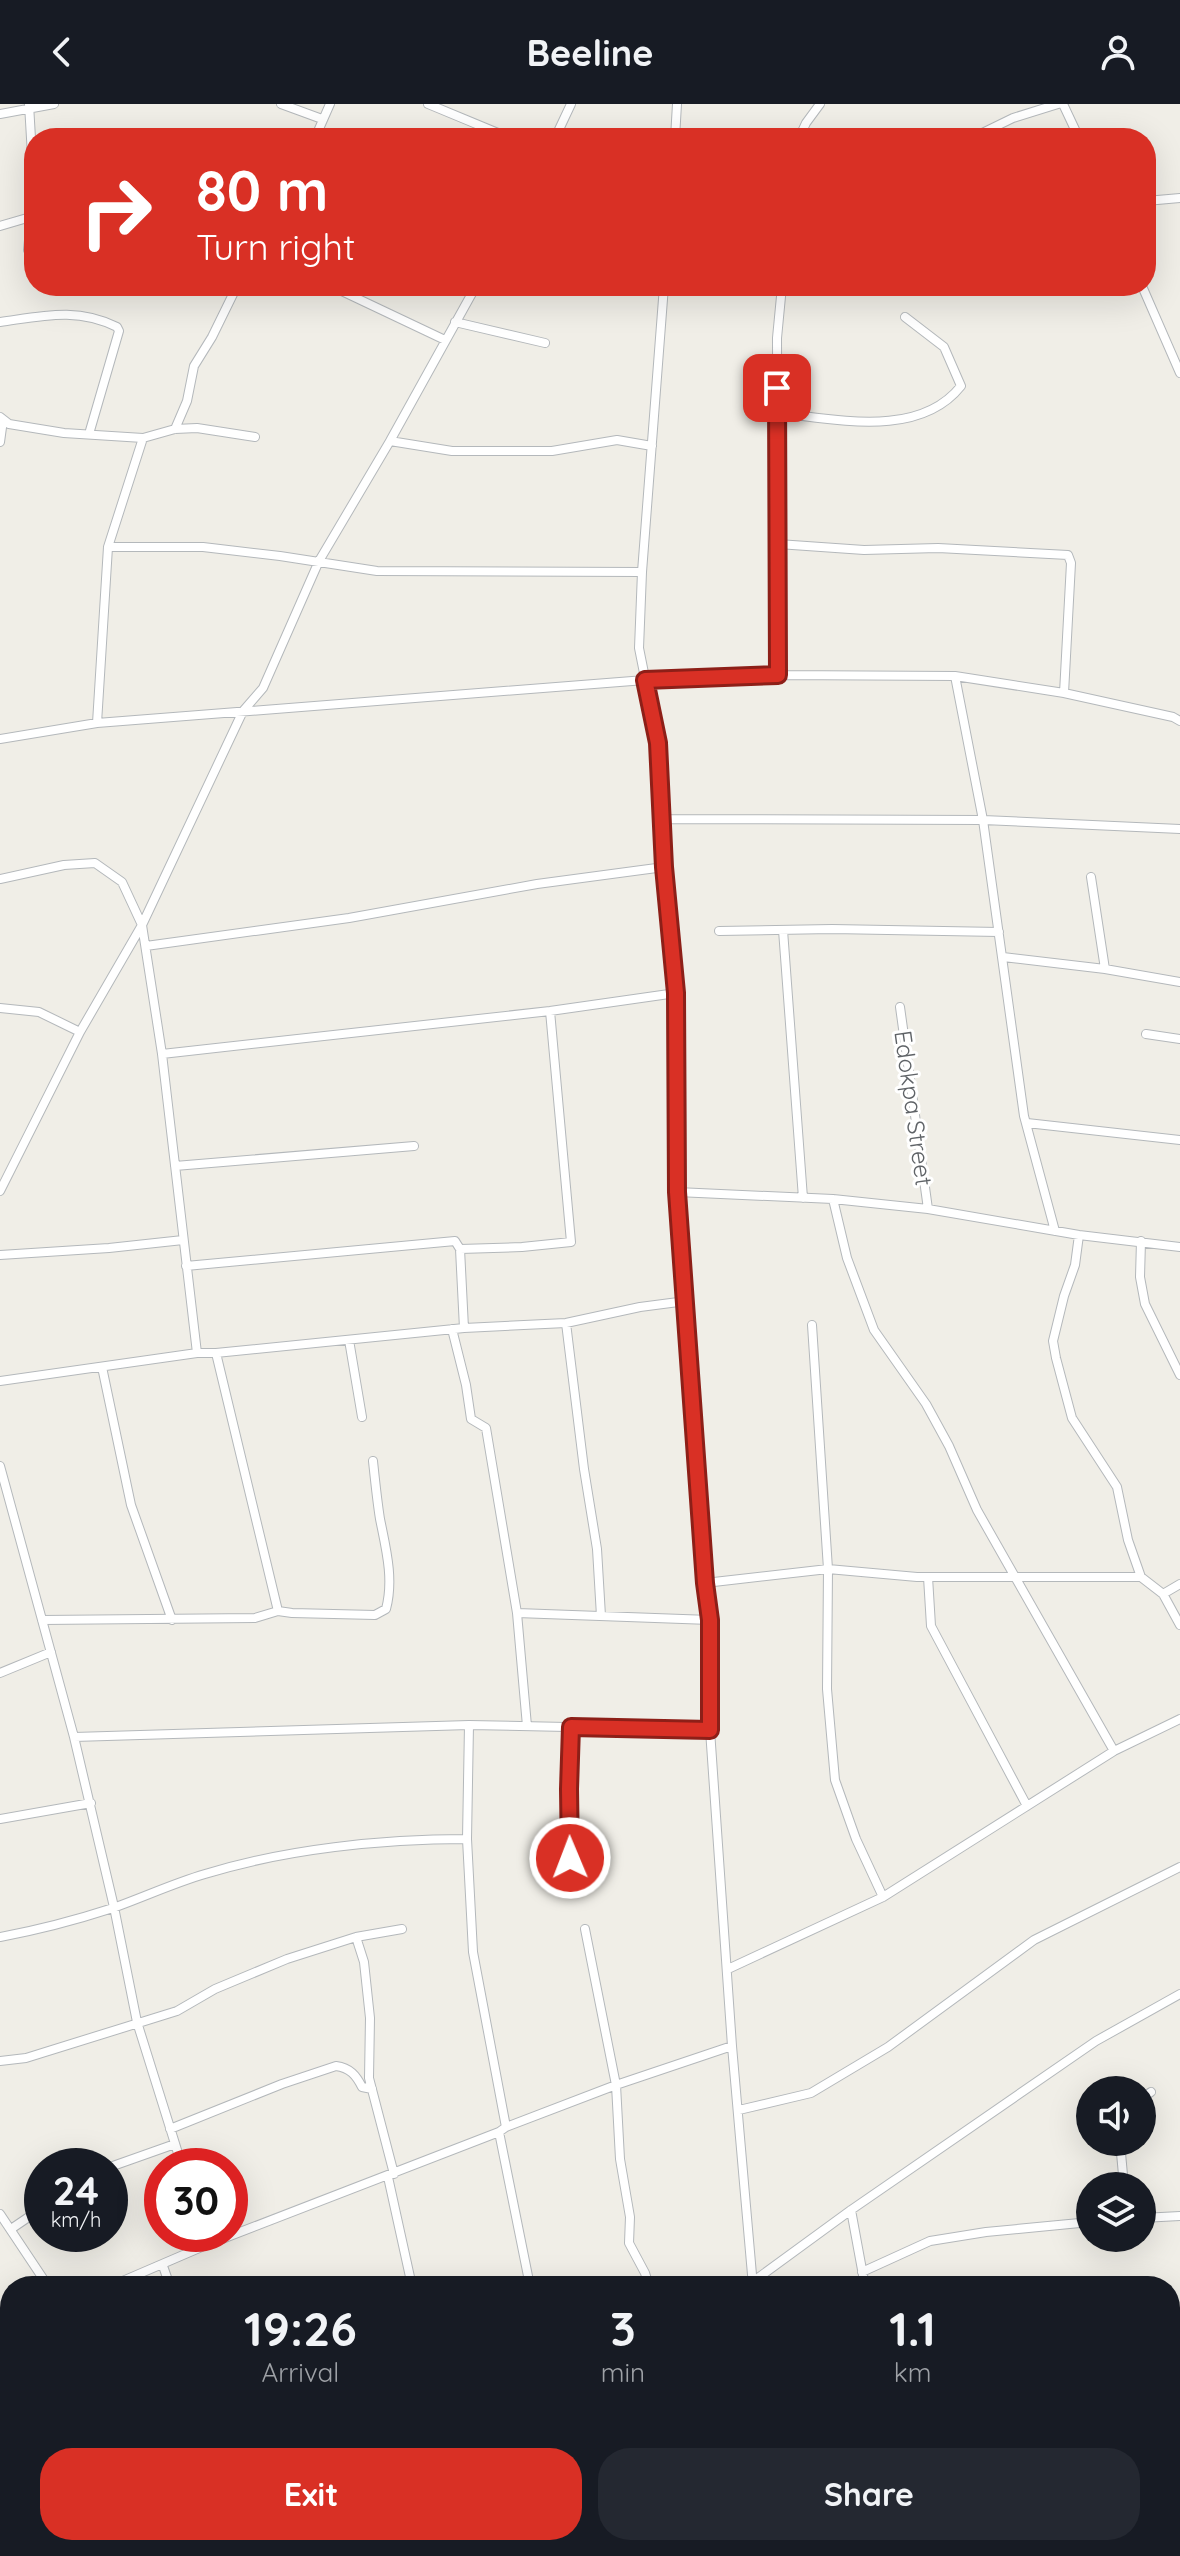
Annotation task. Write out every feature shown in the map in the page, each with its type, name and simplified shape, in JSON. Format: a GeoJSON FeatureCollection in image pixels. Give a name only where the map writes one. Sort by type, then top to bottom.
{"type":"FeatureCollection","features":[{"type":"Feature","properties":{"kind":"street"},"geometry":{"type":"LineString","coordinates":[[0,114],[54,104]]}},
{"type":"Feature","properties":{"kind":"street"},"geometry":{"type":"LineString","coordinates":[[281,104],[322,119]]}},
{"type":"Feature","properties":{"kind":"street"},"geometry":{"type":"LineString","coordinates":[[319,128],[330,104]]}},
{"type":"Feature","properties":{"kind":"street"},"geometry":{"type":"LineString","coordinates":[[428,104],[486,128]]}},
{"type":"Feature","properties":{"kind":"street"},"geometry":{"type":"LineString","coordinates":[[560,128],[571,104]]}},
{"type":"Feature","properties":{"kind":"street"},"geometry":{"type":"LineString","coordinates":[[676,128],[677,104]]}},
{"type":"Feature","properties":{"kind":"street"},"geometry":{"type":"LineString","coordinates":[[804,128],[820,104]]}},
{"type":"Feature","properties":{"kind":"street"},"geometry":{"type":"LineString","coordinates":[[992,128],[1013,118],[1060,104],[1073,128]]}},
{"type":"Feature","properties":{"kind":"street"},"geometry":{"type":"LineString","coordinates":[[29,107],[30,128]]}},
{"type":"Feature","properties":{"kind":"street"},"geometry":{"type":"LineString","coordinates":[[1156,200],[1180,198]]}},
{"type":"Feature","properties":{"kind":"street"},"geometry":{"type":"LineString","coordinates":[[0,226],[24,219]]}},
{"type":"Feature","properties":{"kind":"street"},"geometry":{"type":"LineString","coordinates":[[175,429],[187,401],[194,366],[232,296]]}},
{"type":"Feature","properties":{"kind":"street"},"geometry":{"type":"LineString","coordinates":[[352,296],[445,340]]}},
{"type":"Feature","properties":{"kind":"street"},"geometry":{"type":"LineString","coordinates":[[0,1191],[80,1032],[142,925],[243,711],[263,688],[319,561],[470,296]]}},
{"type":"Feature","properties":{"kind":"street"},"geometry":{"type":"LineString","coordinates":[[663,296],[639,648],[658,743],[664,867],[676,993],[677,1192],[710,1620],[710,1730],[750,2276]]}},
{"type":"Feature","properties":{"kind":"street"},"geometry":{"type":"LineString","coordinates":[[778,675],[777,338],[781,296]]}},
{"type":"Feature","properties":{"kind":"street"},"geometry":{"type":"LineString","coordinates":[[1146,296],[1180,373]]}},
{"type":"Feature","properties":{"kind":"street"},"geometry":{"type":"LineString","coordinates":[[0,322],[80,314],[117,327],[119,331],[89,434]]}},
{"type":"Feature","properties":{"kind":"street"},"geometry":{"type":"LineString","coordinates":[[777,413],[865,422],[919,417],[951,399],[961,386],[944,347],[905,317]]}},
{"type":"Feature","properties":{"kind":"street"},"geometry":{"type":"LineString","coordinates":[[455,322],[545,343]]}},
{"type":"Feature","properties":{"kind":"street"},"geometry":{"type":"LineString","coordinates":[[2,418],[9,424],[89,434],[143,438],[175,429],[197,428],[255,437]]}},
{"type":"Feature","properties":{"kind":"street"},"geometry":{"type":"LineString","coordinates":[[0,442],[2,418]]}},
{"type":"Feature","properties":{"kind":"street"},"geometry":{"type":"LineString","coordinates":[[97,723],[108,547],[143,438]]}},
{"type":"Feature","properties":{"kind":"street"},"geometry":{"type":"LineString","coordinates":[[390,441],[452,451],[552,451],[617,440],[652,446]]}},
{"type":"Feature","properties":{"kind":"street"},"geometry":{"type":"LineString","coordinates":[[778,544],[864,550],[938,548],[1068,555],[1071,563],[1064,693]]}},
{"type":"Feature","properties":{"kind":"street"},"geometry":{"type":"LineString","coordinates":[[108,547],[203,547],[377,571],[642,572]]}},
{"type":"Feature","properties":{"kind":"street"},"geometry":{"type":"LineString","coordinates":[[0,739],[97,723],[645,680],[778,675],[955,676],[1064,693],[1180,721]]}},
{"type":"Feature","properties":{"kind":"street"},"geometry":{"type":"LineString","coordinates":[[955,676],[983,820],[1024,1116],[1055,1231]]}},
{"type":"Feature","properties":{"kind":"street"},"geometry":{"type":"LineString","coordinates":[[662,819],[983,820],[1180,829]]}},
{"type":"Feature","properties":{"kind":"street"},"geometry":{"type":"LineString","coordinates":[[0,879],[64,865],[95,863],[122,882],[142,925],[162,1054],[197,1353]]}},
{"type":"Feature","properties":{"kind":"street"},"geometry":{"type":"LineString","coordinates":[[146,946],[349,918],[537,884],[664,867]]}},
{"type":"Feature","properties":{"kind":"street"},"geometry":{"type":"LineString","coordinates":[[1091,877],[1105,969]]}},
{"type":"Feature","properties":{"kind":"street"},"geometry":{"type":"LineString","coordinates":[[783,930],[803,1198]]}},
{"type":"Feature","properties":{"kind":"street"},"geometry":{"type":"LineString","coordinates":[[719,931],[999,932]]}},
{"type":"Feature","properties":{"kind":"street"},"geometry":{"type":"LineString","coordinates":[[1003,957],[1180,982]]}},
{"type":"Feature","properties":{"kind":"street"},"geometry":{"type":"LineString","coordinates":[[162,1054],[550,1011],[676,993]]}},
{"type":"Feature","properties":{"kind":"street","name":"Edokpa Street"},"geometry":{"type":"LineString","coordinates":[[900,1007],[928,1209]]}},
{"type":"Feature","properties":{"kind":"street"},"geometry":{"type":"LineString","coordinates":[[0,1008],[39,1012],[80,1032]]}},
{"type":"Feature","properties":{"kind":"street"},"geometry":{"type":"LineString","coordinates":[[460,1249],[571,1242],[550,1011]]}},
{"type":"Feature","properties":{"kind":"street"},"geometry":{"type":"LineString","coordinates":[[1146,1034],[1180,1039]]}},
{"type":"Feature","properties":{"kind":"street"},"geometry":{"type":"LineString","coordinates":[[1027,1123],[1180,1140]]}},
{"type":"Feature","properties":{"kind":"street"},"geometry":{"type":"LineString","coordinates":[[175,1166],[414,1146]]}},
{"type":"Feature","properties":{"kind":"street"},"geometry":{"type":"LineString","coordinates":[[677,1192],[833,1199],[928,1209],[1079,1235],[1180,1247]]}},
{"type":"Feature","properties":{"kind":"street"},"geometry":{"type":"LineString","coordinates":[[833,1199],[847,1258],[874,1330],[926,1404],[949,1446],[977,1510],[1018,1577],[1114,1751]]}},
{"type":"Feature","properties":{"kind":"street"},"geometry":{"type":"LineString","coordinates":[[1079,1235],[1075,1265],[1053,1341],[1056,1358],[1072,1418],[1117,1487],[1128,1540],[1141,1577],[1163,1594],[1180,1625]]}},
{"type":"Feature","properties":{"kind":"street"},"geometry":{"type":"LineString","coordinates":[[0,1255],[183,1240]]}},
{"type":"Feature","properties":{"kind":"street"},"geometry":{"type":"LineString","coordinates":[[186,1266],[455,1241],[460,1249],[464,1328]]}},
{"type":"Feature","properties":{"kind":"street"},"geometry":{"type":"LineString","coordinates":[[1141,1241],[1140,1277],[1145,1304],[1180,1375]]}},
{"type":"Feature","properties":{"kind":"street"},"geometry":{"type":"LineString","coordinates":[[0,1381],[197,1353],[464,1328],[566,1323],[686,1301]]}},
{"type":"Feature","properties":{"kind":"street"},"geometry":{"type":"LineString","coordinates":[[566,1323],[597,1549],[601,1616]]}},
{"type":"Feature","properties":{"kind":"street"},"geometry":{"type":"LineString","coordinates":[[812,1325],[828,1569],[827,1689],[835,1780],[856,1839],[883,1897]]}},
{"type":"Feature","properties":{"kind":"street"},"geometry":{"type":"LineString","coordinates":[[452,1329],[471,1419],[486,1428],[517,1613],[527,1726]]}},
{"type":"Feature","properties":{"kind":"street"},"geometry":{"type":"LineString","coordinates":[[349,1340],[362,1417]]}},
{"type":"Feature","properties":{"kind":"street"},"geometry":{"type":"LineString","coordinates":[[216,1353],[278,1611]]}},
{"type":"Feature","properties":{"kind":"street"},"geometry":{"type":"LineString","coordinates":[[102,1367],[131,1505],[172,1620]]}},
{"type":"Feature","properties":{"kind":"street"},"geometry":{"type":"LineString","coordinates":[[42,1620],[255,1618],[278,1611],[375,1615],[386,1609],[389,1598],[389,1563],[373,1461]]}},
{"type":"Feature","properties":{"kind":"street"},"geometry":{"type":"LineString","coordinates":[[0,1466],[91,1803],[137,2022],[176,2148]]}},
{"type":"Feature","properties":{"kind":"street"},"geometry":{"type":"LineString","coordinates":[[705,1583],[828,1569],[928,1577],[1141,1577]]}},
{"type":"Feature","properties":{"kind":"street"},"geometry":{"type":"LineString","coordinates":[[928,1577],[931,1626],[1027,1806]]}},
{"type":"Feature","properties":{"kind":"street"},"geometry":{"type":"LineString","coordinates":[[1163,1594],[1180,1584]]}},
{"type":"Feature","properties":{"kind":"street"},"geometry":{"type":"LineString","coordinates":[[517,1613],[710,1620]]}},
{"type":"Feature","properties":{"kind":"street"},"geometry":{"type":"LineString","coordinates":[[0,1673],[51,1652]]}},
{"type":"Feature","properties":{"kind":"street"},"geometry":{"type":"LineString","coordinates":[[728,1969],[883,1897],[1114,1751],[1180,1719]]}},
{"type":"Feature","properties":{"kind":"street"},"geometry":{"type":"LineString","coordinates":[[74,1737],[469,1725],[710,1730]]}},
{"type":"Feature","properties":{"kind":"street"},"geometry":{"type":"LineString","coordinates":[[469,1725],[467,1839],[473,1952],[528,2276]]}},
{"type":"Feature","properties":{"kind":"street"},"geometry":{"type":"LineString","coordinates":[[570,1858],[571,1727]]}},
{"type":"Feature","properties":{"kind":"street"},"geometry":{"type":"LineString","coordinates":[[0,1819],[91,1803]]}},
{"type":"Feature","properties":{"kind":"street"},"geometry":{"type":"LineString","coordinates":[[0,1937],[114,1907],[203,1874],[252,1861],[405,1839],[467,1839]]}},
{"type":"Feature","properties":{"kind":"street"},"geometry":{"type":"LineString","coordinates":[[739,2110],[811,2093],[888,2047],[1034,1940],[1180,1867]]}},
{"type":"Feature","properties":{"kind":"street"},"geometry":{"type":"LineString","coordinates":[[0,2061],[26,2058],[177,2011],[215,1989],[287,1959],[356,1937],[402,1929]]}},
{"type":"Feature","properties":{"kind":"street"},"geometry":{"type":"LineString","coordinates":[[585,1929],[616,2085],[620,2159],[630,2217],[629,2243],[646,2276]]}},
{"type":"Feature","properties":{"kind":"street"},"geometry":{"type":"LineString","coordinates":[[356,1937],[368,1990],[371,2033],[369,2078],[410,2276]]}},
{"type":"Feature","properties":{"kind":"street"},"geometry":{"type":"LineString","coordinates":[[762,2276],[851,2210],[1096,2041],[1180,1994]]}},
{"type":"Feature","properties":{"kind":"street"},"geometry":{"type":"LineString","coordinates":[[248,2230],[391,2176],[616,2085],[732,2046]]}},
{"type":"Feature","properties":{"kind":"street"},"geometry":{"type":"LineString","coordinates":[[170,2129],[336,2066],[345,2067],[356,2075],[362,2087],[372,2089]]}},
{"type":"Feature","properties":{"kind":"street"},"geometry":{"type":"LineString","coordinates":[[128,2161],[175,2144]]}},
{"type":"Feature","properties":{"kind":"street"},"geometry":{"type":"LineString","coordinates":[[851,2210],[863,2276]]}},
{"type":"Feature","properties":{"kind":"street"},"geometry":{"type":"LineString","coordinates":[[0,2214],[42,2276]]}},
{"type":"Feature","properties":{"kind":"street"},"geometry":{"type":"LineString","coordinates":[[1156,2217],[1180,2216]]}},
{"type":"Feature","properties":{"kind":"street"},"geometry":{"type":"LineString","coordinates":[[11,2229],[24,2220]]}},
{"type":"Feature","properties":{"kind":"street"},"geometry":{"type":"LineString","coordinates":[[862,2272],[930,2241],[1076,2223]]}},
{"type":"Feature","properties":{"kind":"street"},"geometry":{"type":"LineString","coordinates":[[137,2276],[192,2252]]}},
{"type":"Feature","properties":{"kind":"street"},"geometry":{"type":"LineString","coordinates":[[163,2266],[166,2276]]}},
{"type":"Feature","properties":{"kind":"route"},"geometry":{"type":"LineString","coordinates":[[570,1858],[571,1727],[710,1730],[710,1620],[677,1192],[676,993],[664,867],[658,743],[645,680],[778,675],[777,388]]}}]}
